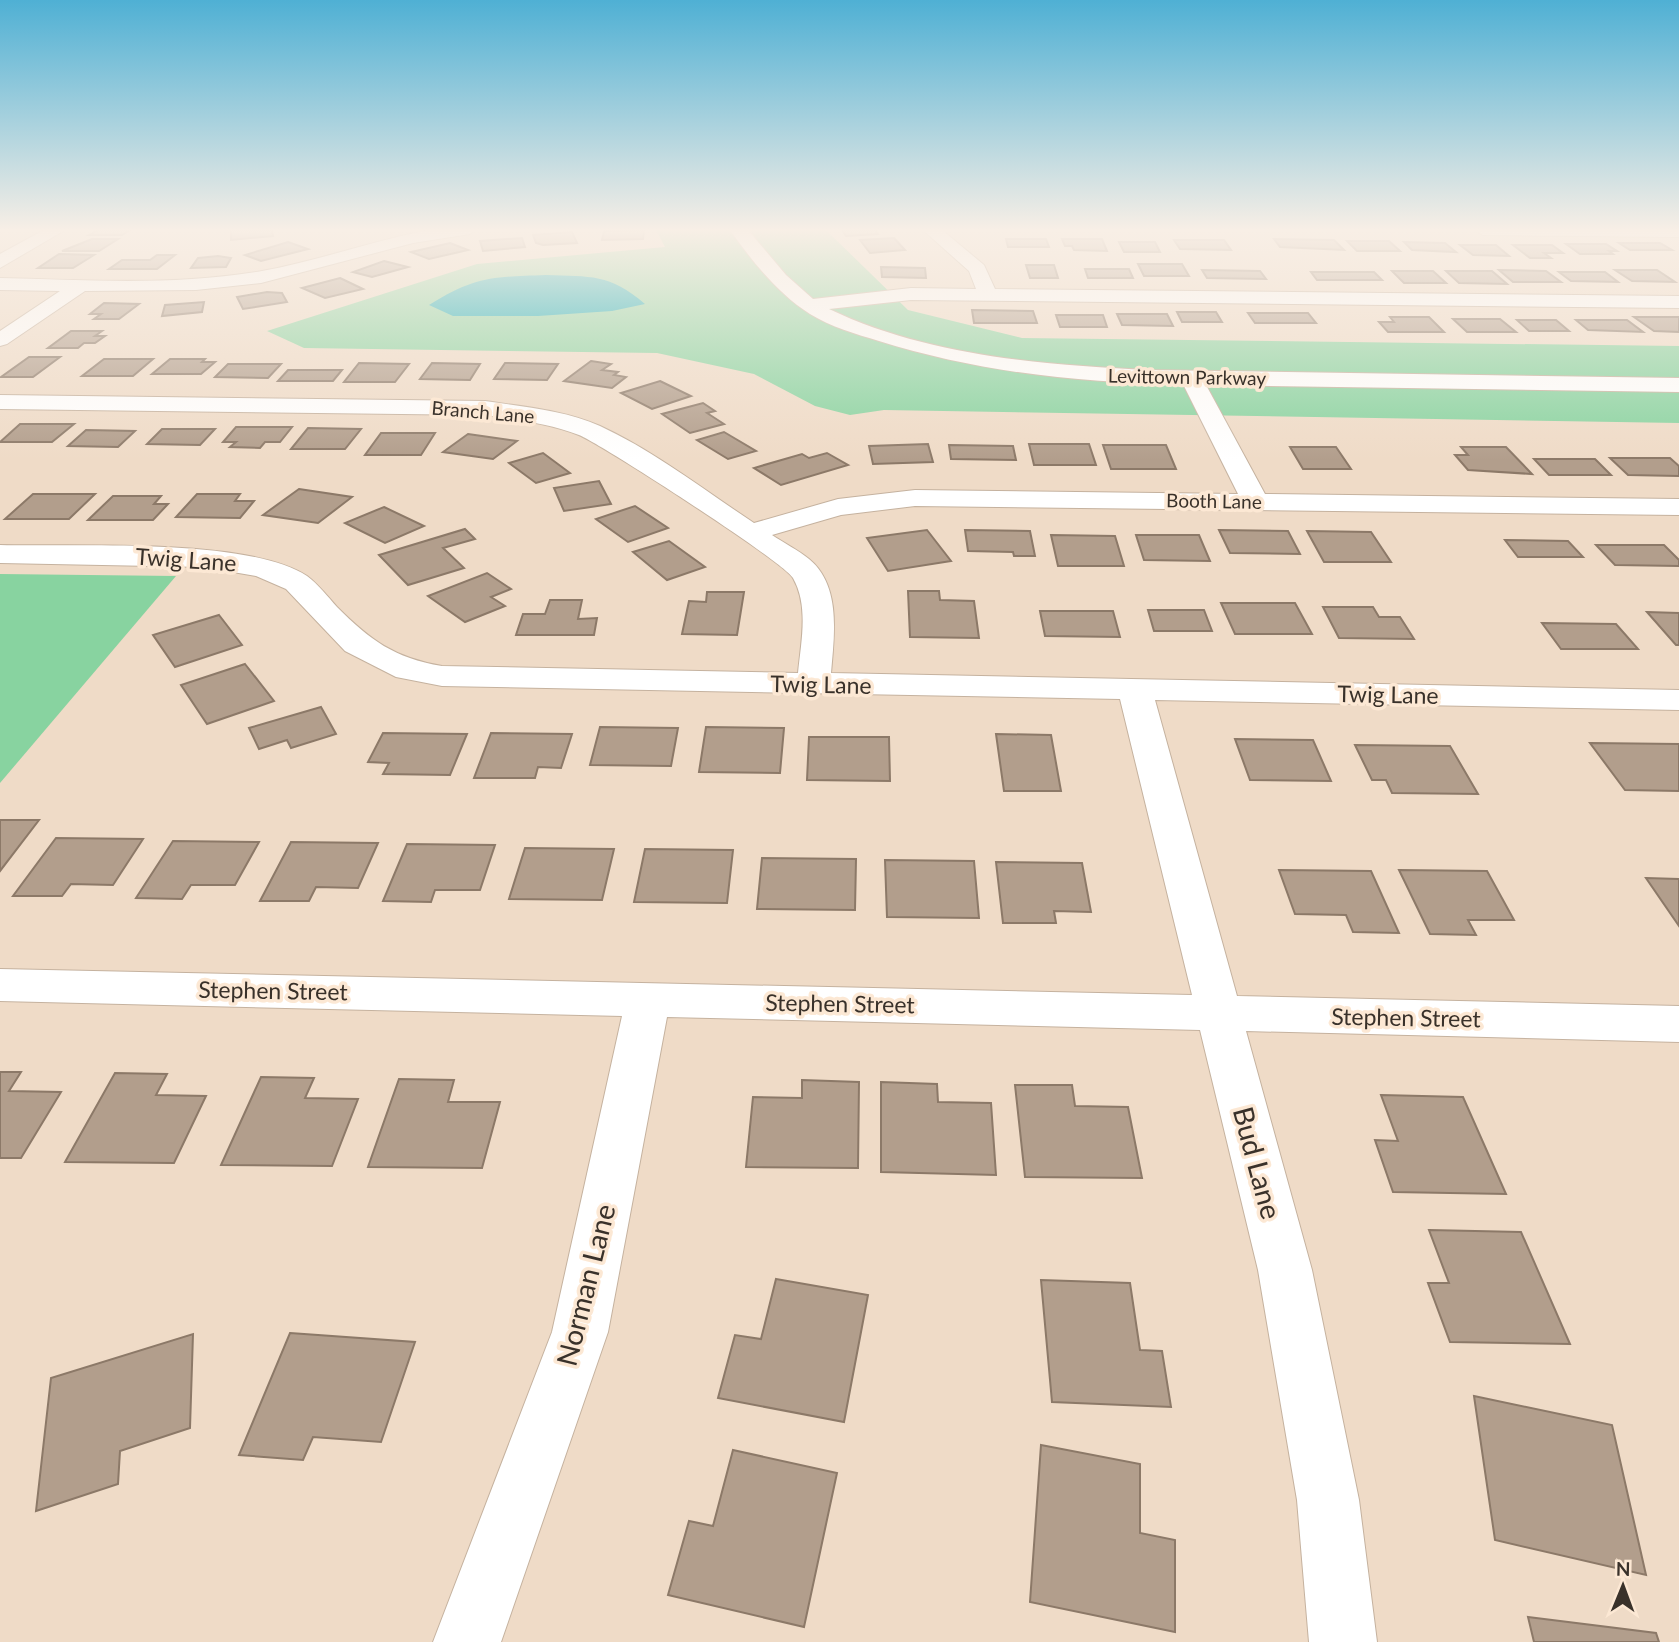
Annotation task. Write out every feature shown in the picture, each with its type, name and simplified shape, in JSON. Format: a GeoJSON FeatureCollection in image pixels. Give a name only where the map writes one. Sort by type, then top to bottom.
{"type":"FeatureCollection","features":[{"type":"Feature","properties":{"kind":"street"},"geometry":{"type":"LineString","coordinates":[[0,340],[50,307]]}},
{"type":"Feature","properties":{"kind":"street","name":"Levittown Parkway"},"geometry":{"type":"LineString","coordinates":[[812,307],[886,337],[964,357],[1086,374],[1679,385]]}},
{"type":"Feature","properties":{"kind":"street"},"geometry":{"type":"LineString","coordinates":[[1191,378],[1255,502]]}},
{"type":"Feature","properties":{"kind":"street","name":"Branch Lane"},"geometry":{"type":"LineString","coordinates":[[0,402],[434,407],[517,411],[552,418],[590,431],[783,552],[812,580],[819,609],[814,684]]}},
{"type":"Feature","properties":{"kind":"street","name":"Booth Lane"},"geometry":{"type":"LineString","coordinates":[[753,533],[838,507],[915,498],[1679,508]]}},
{"type":"Feature","properties":{"kind":"street","name":"Twig Lane"},"geometry":{"type":"LineString","coordinates":[[0,554],[204,558],[264,568],[297,583],[356,644],[408,670],[442,676],[1679,700]]}},
{"type":"Feature","properties":{"kind":"street","name":"Bud Lane"},"geometry":{"type":"LineString","coordinates":[[1135,690],[1285,1270],[1328,1500],[1343,1642]]}},
{"type":"Feature","properties":{"kind":"street","name":"Stephen Street"},"geometry":{"type":"LineString","coordinates":[[0,985],[1679,1024]]}},
{"type":"Feature","properties":{"kind":"street","name":"Norman Lane"},"geometry":{"type":"LineString","coordinates":[[467,1642],[580,1332],[648,999]]}},
{"type":"Feature","properties":{"kind":"green space"},"geometry":{"type":"Polygon","coordinates":[[[343,307],[905,307],[908,310],[1022,338],[1679,346],[1679,423],[884,410],[850,415],[815,406],[754,374],[657,353],[304,348],[267,331],[343,307]]]}},
{"type":"Feature","properties":{"kind":"green space"},"geometry":{"type":"Polygon","coordinates":[[[0,574],[176,576],[0,783],[0,574]]]}},
{"type":"Feature","properties":{"kind":"water"},"geometry":{"type":"Polygon","coordinates":[[[433,307],[633,307],[612,311],[538,316],[453,316],[433,307]]]}},
{"type":"Feature","properties":{"kind":"building"},"geometry":{"type":"Polygon","coordinates":[[[99,307],[135,307],[119,319],[94,319],[101,314],[90,314],[99,307]]]}},
{"type":"Feature","properties":{"kind":"building"},"geometry":{"type":"Polygon","coordinates":[[[165,307],[203,307],[202,312],[162,316],[165,307]]]}},
{"type":"Feature","properties":{"kind":"building"},"geometry":{"type":"Polygon","coordinates":[[[972,310],[1033,311],[1037,323],[974,323],[972,310]]]}},
{"type":"Feature","properties":{"kind":"building"},"geometry":{"type":"Polygon","coordinates":[[[1177,312],[1216,312],[1222,322],[1182,322],[1177,312]]]}},
{"type":"Feature","properties":{"kind":"building"},"geometry":{"type":"Polygon","coordinates":[[[1248,313],[1308,313],[1316,323],[1255,323],[1248,313]]]}},
{"type":"Feature","properties":{"kind":"building"},"geometry":{"type":"Polygon","coordinates":[[[1117,314],[1167,314],[1173,326],[1122,325],[1117,314]]]}},
{"type":"Feature","properties":{"kind":"building"},"geometry":{"type":"Polygon","coordinates":[[[1056,315],[1103,315],[1107,327],[1060,327],[1056,315]]]}},
{"type":"Feature","properties":{"kind":"building"},"geometry":{"type":"Polygon","coordinates":[[[1390,317],[1429,317],[1444,332],[1388,332],[1379,322],[1394,322],[1390,317]]]}},
{"type":"Feature","properties":{"kind":"building"},"geometry":{"type":"Polygon","coordinates":[[[1634,317],[1679,317],[1679,332],[1654,331],[1634,317]]]}},
{"type":"Feature","properties":{"kind":"building"},"geometry":{"type":"Polygon","coordinates":[[[1453,319],[1500,319],[1516,332],[1467,332],[1453,319]]]}},
{"type":"Feature","properties":{"kind":"building"},"geometry":{"type":"Polygon","coordinates":[[[1517,320],[1556,320],[1569,331],[1529,331],[1517,320]]]}},
{"type":"Feature","properties":{"kind":"building"},"geometry":{"type":"Polygon","coordinates":[[[1576,320],[1627,320],[1643,332],[1588,330],[1576,320]]]}},
{"type":"Feature","properties":{"kind":"building"},"geometry":{"type":"Polygon","coordinates":[[[71,331],[102,331],[95,336],[105,336],[95,343],[84,343],[78,348],[48,348],[71,331]]]}},
{"type":"Feature","properties":{"kind":"building"},"geometry":{"type":"Polygon","coordinates":[[[29,357],[60,357],[33,377],[1,377],[29,357]]]}},
{"type":"Feature","properties":{"kind":"building"},"geometry":{"type":"Polygon","coordinates":[[[104,359],[153,359],[133,376],[82,376],[104,359]]]}},
{"type":"Feature","properties":{"kind":"building"},"geometry":{"type":"Polygon","coordinates":[[[170,359],[205,359],[202,362],[215,362],[201,374],[152,374],[170,359]]]}},
{"type":"Feature","properties":{"kind":"building"},"geometry":{"type":"Polygon","coordinates":[[[591,361],[611,364],[602,370],[618,372],[614,375],[626,377],[612,388],[564,381],[591,361]]]}},
{"type":"Feature","properties":{"kind":"building"},"geometry":{"type":"Polygon","coordinates":[[[359,363],[409,364],[395,382],[344,382],[359,363]]]}},
{"type":"Feature","properties":{"kind":"building"},"geometry":{"type":"Polygon","coordinates":[[[432,363],[480,364],[470,380],[420,379],[432,363]]]}},
{"type":"Feature","properties":{"kind":"building"},"geometry":{"type":"Polygon","coordinates":[[[505,363],[558,364],[547,380],[494,379],[505,363]]]}},
{"type":"Feature","properties":{"kind":"building"},"geometry":{"type":"Polygon","coordinates":[[[228,364],[281,364],[268,378],[215,377],[228,364]]]}},
{"type":"Feature","properties":{"kind":"building"},"geometry":{"type":"Polygon","coordinates":[[[288,370],[342,370],[333,381],[278,381],[288,370]]]}},
{"type":"Feature","properties":{"kind":"building"},"geometry":{"type":"Polygon","coordinates":[[[660,381],[691,396],[652,409],[621,393],[660,381]]]}},
{"type":"Feature","properties":{"kind":"building"},"geometry":{"type":"Polygon","coordinates":[[[703,403],[715,411],[707,413],[724,424],[690,433],[662,414],[703,403]]]}},
{"type":"Feature","properties":{"kind":"building"},"geometry":{"type":"Polygon","coordinates":[[[20,424],[74,424],[52,442],[0,442],[20,424]]]}},
{"type":"Feature","properties":{"kind":"building"},"geometry":{"type":"Polygon","coordinates":[[[236,427],[292,427],[280,442],[265,442],[260,448],[230,447],[236,442],[223,442],[236,427]]]}},
{"type":"Feature","properties":{"kind":"building"},"geometry":{"type":"Polygon","coordinates":[[[308,428],[361,429],[345,449],[291,449],[308,428]]]}},
{"type":"Feature","properties":{"kind":"building"},"geometry":{"type":"Polygon","coordinates":[[[162,429],[215,429],[200,445],[147,444],[162,429]]]}},
{"type":"Feature","properties":{"kind":"building"},"geometry":{"type":"Polygon","coordinates":[[[86,430],[135,431],[118,447],[68,446],[86,430]]]}},
{"type":"Feature","properties":{"kind":"building"},"geometry":{"type":"Polygon","coordinates":[[[724,432],[756,451],[728,459],[697,440],[724,432]]]}},
{"type":"Feature","properties":{"kind":"building"},"geometry":{"type":"Polygon","coordinates":[[[381,433],[435,433],[421,455],[365,455],[381,433]]]}},
{"type":"Feature","properties":{"kind":"building"},"geometry":{"type":"Polygon","coordinates":[[[468,434],[517,441],[493,459],[443,452],[468,434]]]}},
{"type":"Feature","properties":{"kind":"building"},"geometry":{"type":"Polygon","coordinates":[[[928,444],[933,462],[873,464],[869,446],[928,444]]]}},
{"type":"Feature","properties":{"kind":"building"},"geometry":{"type":"Polygon","coordinates":[[[1029,444],[1089,444],[1096,465],[1034,465],[1029,444]]]}},
{"type":"Feature","properties":{"kind":"building"},"geometry":{"type":"Polygon","coordinates":[[[949,445],[1013,446],[1016,460],[951,459],[949,445]]]}},
{"type":"Feature","properties":{"kind":"building"},"geometry":{"type":"Polygon","coordinates":[[[1103,445],[1166,445],[1176,469],[1111,469],[1103,445]]]}},
{"type":"Feature","properties":{"kind":"building"},"geometry":{"type":"Polygon","coordinates":[[[1290,447],[1336,447],[1351,469],[1303,469],[1290,447]]]}},
{"type":"Feature","properties":{"kind":"building"},"geometry":{"type":"Polygon","coordinates":[[[1461,447],[1506,447],[1532,474],[1468,470],[1455,455],[1468,455],[1461,447]]]}},
{"type":"Feature","properties":{"kind":"building"},"geometry":{"type":"Polygon","coordinates":[[[543,453],[570,473],[536,483],[509,463],[543,453]]]}},
{"type":"Feature","properties":{"kind":"building"},"geometry":{"type":"Polygon","coordinates":[[[827,453],[848,465],[781,485],[754,468],[802,454],[809,458],[827,453]]]}},
{"type":"Feature","properties":{"kind":"building"},"geometry":{"type":"Polygon","coordinates":[[[1610,458],[1670,458],[1679,466],[1679,476],[1628,475],[1610,458]]]}},
{"type":"Feature","properties":{"kind":"building"},"geometry":{"type":"Polygon","coordinates":[[[1534,459],[1595,459],[1611,475],[1549,475],[1534,459]]]}},
{"type":"Feature","properties":{"kind":"building"},"geometry":{"type":"Polygon","coordinates":[[[599,481],[611,504],[564,511],[554,488],[599,481]]]}},
{"type":"Feature","properties":{"kind":"building"},"geometry":{"type":"Polygon","coordinates":[[[299,489],[352,497],[318,523],[263,515],[299,489]]]}},
{"type":"Feature","properties":{"kind":"building"},"geometry":{"type":"Polygon","coordinates":[[[33,494],[95,494],[69,519],[5,519],[33,494]]]}},
{"type":"Feature","properties":{"kind":"building"},"geometry":{"type":"Polygon","coordinates":[[[197,494],[240,494],[235,501],[254,501],[240,518],[176,517],[197,494]]]}},
{"type":"Feature","properties":{"kind":"building"},"geometry":{"type":"Polygon","coordinates":[[[113,496],[161,496],[154,504],[168,504],[153,520],[88,520],[113,496]]]}},
{"type":"Feature","properties":{"kind":"building"},"geometry":{"type":"Polygon","coordinates":[[[635,506],[668,528],[628,542],[596,519],[635,506]]]}},
{"type":"Feature","properties":{"kind":"building"},"geometry":{"type":"Polygon","coordinates":[[[384,507],[424,526],[385,543],[345,523],[384,507]]]}},
{"type":"Feature","properties":{"kind":"building"},"geometry":{"type":"Polygon","coordinates":[[[465,529],[475,539],[443,548],[464,568],[408,585],[379,555],[465,529]]]}},
{"type":"Feature","properties":{"kind":"building"},"geometry":{"type":"Polygon","coordinates":[[[927,530],[951,561],[888,571],[867,538],[927,530]]]}},
{"type":"Feature","properties":{"kind":"building"},"geometry":{"type":"Polygon","coordinates":[[[965,530],[1030,531],[1035,556],[1014,556],[1013,552],[968,551],[965,530]]]}},
{"type":"Feature","properties":{"kind":"building"},"geometry":{"type":"Polygon","coordinates":[[[1219,530],[1288,531],[1300,554],[1230,553],[1219,530]]]}},
{"type":"Feature","properties":{"kind":"building"},"geometry":{"type":"Polygon","coordinates":[[[1307,531],[1371,532],[1391,562],[1324,562],[1307,531]]]}},
{"type":"Feature","properties":{"kind":"building"},"geometry":{"type":"Polygon","coordinates":[[[1051,535],[1115,536],[1124,566],[1058,566],[1051,535]]]}},
{"type":"Feature","properties":{"kind":"building"},"geometry":{"type":"Polygon","coordinates":[[[1136,535],[1199,535],[1210,561],[1144,560],[1136,535]]]}},
{"type":"Feature","properties":{"kind":"building"},"geometry":{"type":"Polygon","coordinates":[[[1505,540],[1568,541],[1583,557],[1518,557],[1505,540]]]}},
{"type":"Feature","properties":{"kind":"building"},"geometry":{"type":"Polygon","coordinates":[[[669,541],[705,567],[667,580],[633,552],[669,541]]]}},
{"type":"Feature","properties":{"kind":"building"},"geometry":{"type":"Polygon","coordinates":[[[1596,545],[1664,545],[1679,560],[1679,566],[1615,565],[1596,545]]]}},
{"type":"Feature","properties":{"kind":"building"},"geometry":{"type":"Polygon","coordinates":[[[487,573],[511,589],[491,597],[505,606],[465,622],[428,596],[487,573]]]}},
{"type":"Feature","properties":{"kind":"building"},"geometry":{"type":"Polygon","coordinates":[[[908,591],[939,591],[940,600],[974,601],[979,638],[910,637],[908,591]]]}},
{"type":"Feature","properties":{"kind":"building"},"geometry":{"type":"Polygon","coordinates":[[[707,592],[744,592],[737,635],[682,634],[689,601],[706,602],[707,592]]]}},
{"type":"Feature","properties":{"kind":"building"},"geometry":{"type":"Polygon","coordinates":[[[550,600],[582,600],[578,619],[597,618],[594,635],[516,635],[523,614],[545,614],[550,600]]]}},
{"type":"Feature","properties":{"kind":"building"},"geometry":{"type":"Polygon","coordinates":[[[1221,603],[1295,603],[1312,634],[1235,634],[1221,603]]]}},
{"type":"Feature","properties":{"kind":"building"},"geometry":{"type":"Polygon","coordinates":[[[1323,607],[1373,607],[1379,617],[1400,617],[1414,639],[1339,638],[1323,607]]]}},
{"type":"Feature","properties":{"kind":"building"},"geometry":{"type":"Polygon","coordinates":[[[1148,610],[1204,610],[1212,631],[1154,631],[1148,610]]]}},
{"type":"Feature","properties":{"kind":"building"},"geometry":{"type":"Polygon","coordinates":[[[1040,611],[1113,611],[1120,637],[1045,636],[1040,611]]]}},
{"type":"Feature","properties":{"kind":"building"},"geometry":{"type":"Polygon","coordinates":[[[1647,612],[1679,613],[1679,645],[1676,645],[1647,612]]]}},
{"type":"Feature","properties":{"kind":"building"},"geometry":{"type":"Polygon","coordinates":[[[219,615],[242,645],[175,667],[153,635],[219,615]]]}},
{"type":"Feature","properties":{"kind":"building"},"geometry":{"type":"Polygon","coordinates":[[[1542,623],[1616,624],[1638,649],[1561,649],[1542,623]]]}},
{"type":"Feature","properties":{"kind":"building"},"geometry":{"type":"Polygon","coordinates":[[[245,664],[274,701],[207,724],[181,685],[245,664]]]}},
{"type":"Feature","properties":{"kind":"building"},"geometry":{"type":"Polygon","coordinates":[[[321,707],[336,734],[291,748],[287,740],[259,749],[249,728],[321,707]]]}},
{"type":"Feature","properties":{"kind":"building"},"geometry":{"type":"Polygon","coordinates":[[[600,727],[678,728],[671,766],[590,765],[600,727]]]}},
{"type":"Feature","properties":{"kind":"building"},"geometry":{"type":"Polygon","coordinates":[[[706,727],[784,728],[780,773],[699,772],[706,727]]]}},
{"type":"Feature","properties":{"kind":"building"},"geometry":{"type":"Polygon","coordinates":[[[383,733],[467,734],[450,775],[383,774],[389,763],[368,762],[383,733]]]}},
{"type":"Feature","properties":{"kind":"building"},"geometry":{"type":"Polygon","coordinates":[[[491,733],[572,734],[561,768],[538,767],[535,778],[474,778],[491,733]]]}},
{"type":"Feature","properties":{"kind":"building"},"geometry":{"type":"Polygon","coordinates":[[[996,734],[1051,735],[1061,791],[1004,791],[996,734]]]}},
{"type":"Feature","properties":{"kind":"building"},"geometry":{"type":"Polygon","coordinates":[[[809,737],[889,737],[890,781],[807,780],[809,737]]]}},
{"type":"Feature","properties":{"kind":"building"},"geometry":{"type":"Polygon","coordinates":[[[1235,739],[1313,740],[1331,781],[1250,780],[1235,739]]]}},
{"type":"Feature","properties":{"kind":"building"},"geometry":{"type":"Polygon","coordinates":[[[1590,743],[1679,744],[1679,791],[1625,790],[1590,743]]]}},
{"type":"Feature","properties":{"kind":"building"},"geometry":{"type":"Polygon","coordinates":[[[1355,745],[1450,746],[1478,794],[1392,793],[1386,780],[1372,780],[1355,745]]]}},
{"type":"Feature","properties":{"kind":"building"},"geometry":{"type":"Polygon","coordinates":[[[0,820],[39,820],[0,871],[0,820]]]}},
{"type":"Feature","properties":{"kind":"building"},"geometry":{"type":"Polygon","coordinates":[[[56,838],[143,839],[113,885],[71,884],[62,896],[13,896],[56,838]]]}},
{"type":"Feature","properties":{"kind":"building"},"geometry":{"type":"Polygon","coordinates":[[[173,841],[259,842],[235,885],[191,885],[182,899],[136,898],[173,841]]]}},
{"type":"Feature","properties":{"kind":"building"},"geometry":{"type":"Polygon","coordinates":[[[291,842],[378,843],[358,888],[316,887],[309,901],[260,901],[291,842]]]}},
{"type":"Feature","properties":{"kind":"building"},"geometry":{"type":"Polygon","coordinates":[[[407,844],[495,845],[480,890],[435,890],[431,902],[383,901],[407,844]]]}},
{"type":"Feature","properties":{"kind":"building"},"geometry":{"type":"Polygon","coordinates":[[[525,848],[614,849],[602,900],[509,899],[525,848]]]}},
{"type":"Feature","properties":{"kind":"building"},"geometry":{"type":"Polygon","coordinates":[[[645,849],[733,850],[727,903],[634,902],[645,849]]]}},
{"type":"Feature","properties":{"kind":"building"},"geometry":{"type":"Polygon","coordinates":[[[762,858],[856,859],[855,910],[757,909],[762,858]]]}},
{"type":"Feature","properties":{"kind":"building"},"geometry":{"type":"Polygon","coordinates":[[[885,860],[974,861],[979,918],[887,917],[885,860]]]}},
{"type":"Feature","properties":{"kind":"building"},"geometry":{"type":"Polygon","coordinates":[[[996,862],[1082,863],[1091,912],[1054,911],[1056,923],[1003,923],[996,862]]]}},
{"type":"Feature","properties":{"kind":"building"},"geometry":{"type":"Polygon","coordinates":[[[1279,870],[1371,871],[1399,933],[1353,932],[1346,915],[1295,914],[1279,870]]]}},
{"type":"Feature","properties":{"kind":"building"},"geometry":{"type":"Polygon","coordinates":[[[1399,870],[1487,871],[1514,920],[1468,920],[1476,935],[1430,934],[1399,870]]]}},
{"type":"Feature","properties":{"kind":"building"},"geometry":{"type":"Polygon","coordinates":[[[1646,878],[1679,879],[1679,926],[1646,878]]]}},
{"type":"Feature","properties":{"kind":"building"},"geometry":{"type":"Polygon","coordinates":[[[0,1072],[21,1072],[9,1091],[61,1092],[21,1158],[0,1158],[0,1072]]]}},
{"type":"Feature","properties":{"kind":"building"},"geometry":{"type":"Polygon","coordinates":[[[115,1073],[167,1074],[156,1095],[206,1096],[174,1163],[65,1162],[115,1073]]]}},
{"type":"Feature","properties":{"kind":"building"},"geometry":{"type":"Polygon","coordinates":[[[261,1077],[314,1078],[305,1098],[358,1099],[332,1166],[221,1165],[261,1077]]]}},
{"type":"Feature","properties":{"kind":"building"},"geometry":{"type":"Polygon","coordinates":[[[399,1079],[454,1080],[448,1102],[500,1102],[482,1168],[368,1167],[399,1079]]]}},
{"type":"Feature","properties":{"kind":"building"},"geometry":{"type":"Polygon","coordinates":[[[802,1080],[859,1082],[858,1168],[746,1167],[753,1097],[802,1098],[802,1080]]]}},
{"type":"Feature","properties":{"kind":"building"},"geometry":{"type":"Polygon","coordinates":[[[881,1082],[937,1084],[938,1102],[991,1103],[996,1175],[881,1172],[881,1082]]]}},
{"type":"Feature","properties":{"kind":"building"},"geometry":{"type":"Polygon","coordinates":[[[1015,1085],[1072,1085],[1075,1106],[1128,1107],[1142,1178],[1025,1177],[1015,1085]]]}},
{"type":"Feature","properties":{"kind":"building"},"geometry":{"type":"Polygon","coordinates":[[[1381,1095],[1463,1097],[1506,1194],[1393,1192],[1375,1140],[1398,1141],[1381,1095]]]}},
{"type":"Feature","properties":{"kind":"building"},"geometry":{"type":"Polygon","coordinates":[[[1429,1230],[1521,1232],[1570,1344],[1450,1342],[1428,1283],[1449,1283],[1429,1230]]]}},
{"type":"Feature","properties":{"kind":"building"},"geometry":{"type":"Polygon","coordinates":[[[776,1279],[868,1295],[844,1422],[718,1398],[735,1335],[761,1339],[776,1279]]]}},
{"type":"Feature","properties":{"kind":"building"},"geometry":{"type":"Polygon","coordinates":[[[1041,1280],[1130,1283],[1140,1350],[1162,1351],[1171,1407],[1052,1402],[1041,1280]]]}},
{"type":"Feature","properties":{"kind":"building"},"geometry":{"type":"Polygon","coordinates":[[[290,1333],[415,1342],[381,1442],[313,1437],[303,1460],[239,1455],[290,1333]]]}},
{"type":"Feature","properties":{"kind":"building"},"geometry":{"type":"Polygon","coordinates":[[[193,1334],[190,1428],[120,1451],[118,1484],[36,1511],[51,1378],[193,1334]]]}},
{"type":"Feature","properties":{"kind":"building"},"geometry":{"type":"Polygon","coordinates":[[[1474,1396],[1612,1425],[1646,1575],[1495,1540],[1474,1396]]]}},
{"type":"Feature","properties":{"kind":"building"},"geometry":{"type":"Polygon","coordinates":[[[1041,1445],[1140,1464],[1140,1533],[1175,1540],[1175,1632],[1030,1602],[1041,1445]]]}},
{"type":"Feature","properties":{"kind":"building"},"geometry":{"type":"Polygon","coordinates":[[[733,1450],[837,1473],[804,1627],[668,1595],[689,1521],[713,1526],[733,1450]]]}},
{"type":"Feature","properties":{"kind":"building"},"geometry":{"type":"Polygon","coordinates":[[[1528,1617],[1656,1633],[1659,1642],[1534,1642],[1528,1617]]]}}]}
